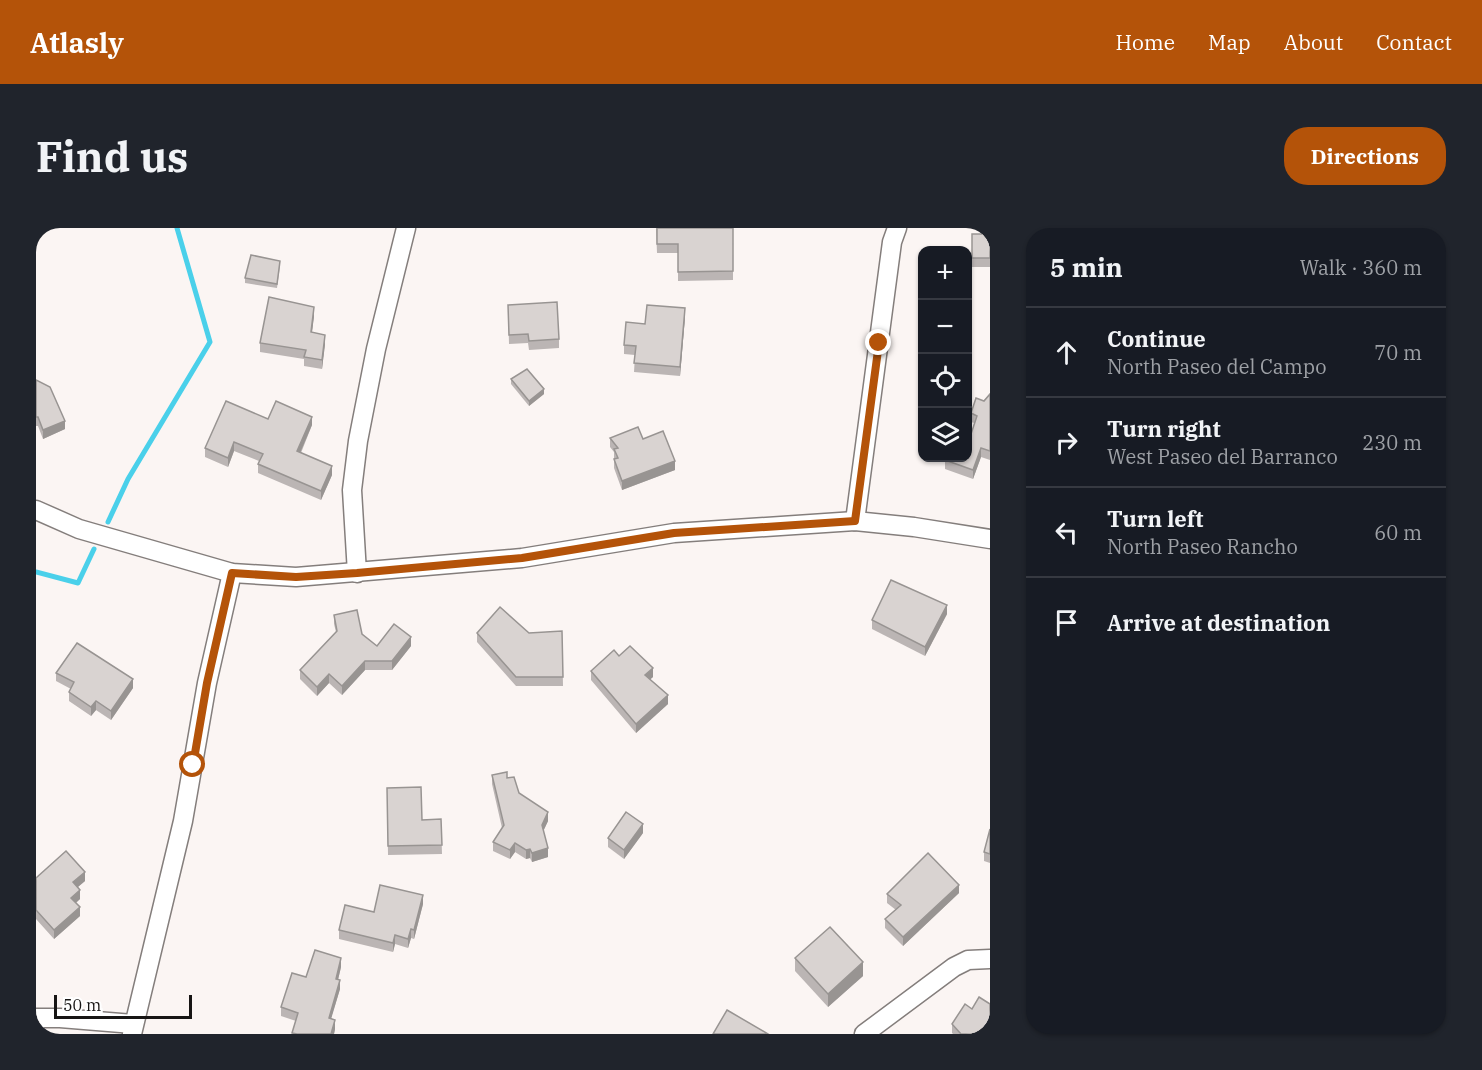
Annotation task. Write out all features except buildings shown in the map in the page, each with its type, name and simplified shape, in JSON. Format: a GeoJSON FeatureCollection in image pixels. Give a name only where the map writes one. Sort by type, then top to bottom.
{"type":"FeatureCollection","features":[{"type":"Feature","properties":{"kind":"street"},"geometry":{"type":"LineString","coordinates":[[357,573],[352,489],[358,441],[376,349],[406,228]]}},
{"type":"Feature","properties":{"kind":"street"},"geometry":{"type":"LineString","coordinates":[[855,521],[892,242],[897,228]]}},
{"type":"Feature","properties":{"kind":"street"},"geometry":{"type":"LineString","coordinates":[[36,510],[79,529],[232,573],[296,577],[522,558],[674,533],[855,521],[990,539]]}},
{"type":"Feature","properties":{"kind":"street"},"geometry":{"type":"LineString","coordinates":[[36,1018],[60,1018],[133,1029],[183,821],[207,683],[232,573]]}},
{"type":"Feature","properties":{"kind":"street"},"geometry":{"type":"LineString","coordinates":[[864,1034],[954,967],[969,960],[990,959]]}},
{"type":"Feature","properties":{"kind":"waterway"},"geometry":{"type":"LineString","coordinates":[[108,522],[128,479],[210,342],[177,228]]}},
{"type":"Feature","properties":{"kind":"waterway"},"geometry":{"type":"LineString","coordinates":[[36,572],[78,583],[94,549]]}},
{"type":"Feature","properties":{"kind":"route"},"geometry":{"type":"LineString","coordinates":[[193,765],[207,683],[232,573],[296,577],[357,573],[522,558],[674,533],[855,521],[879,343]]}}]}
